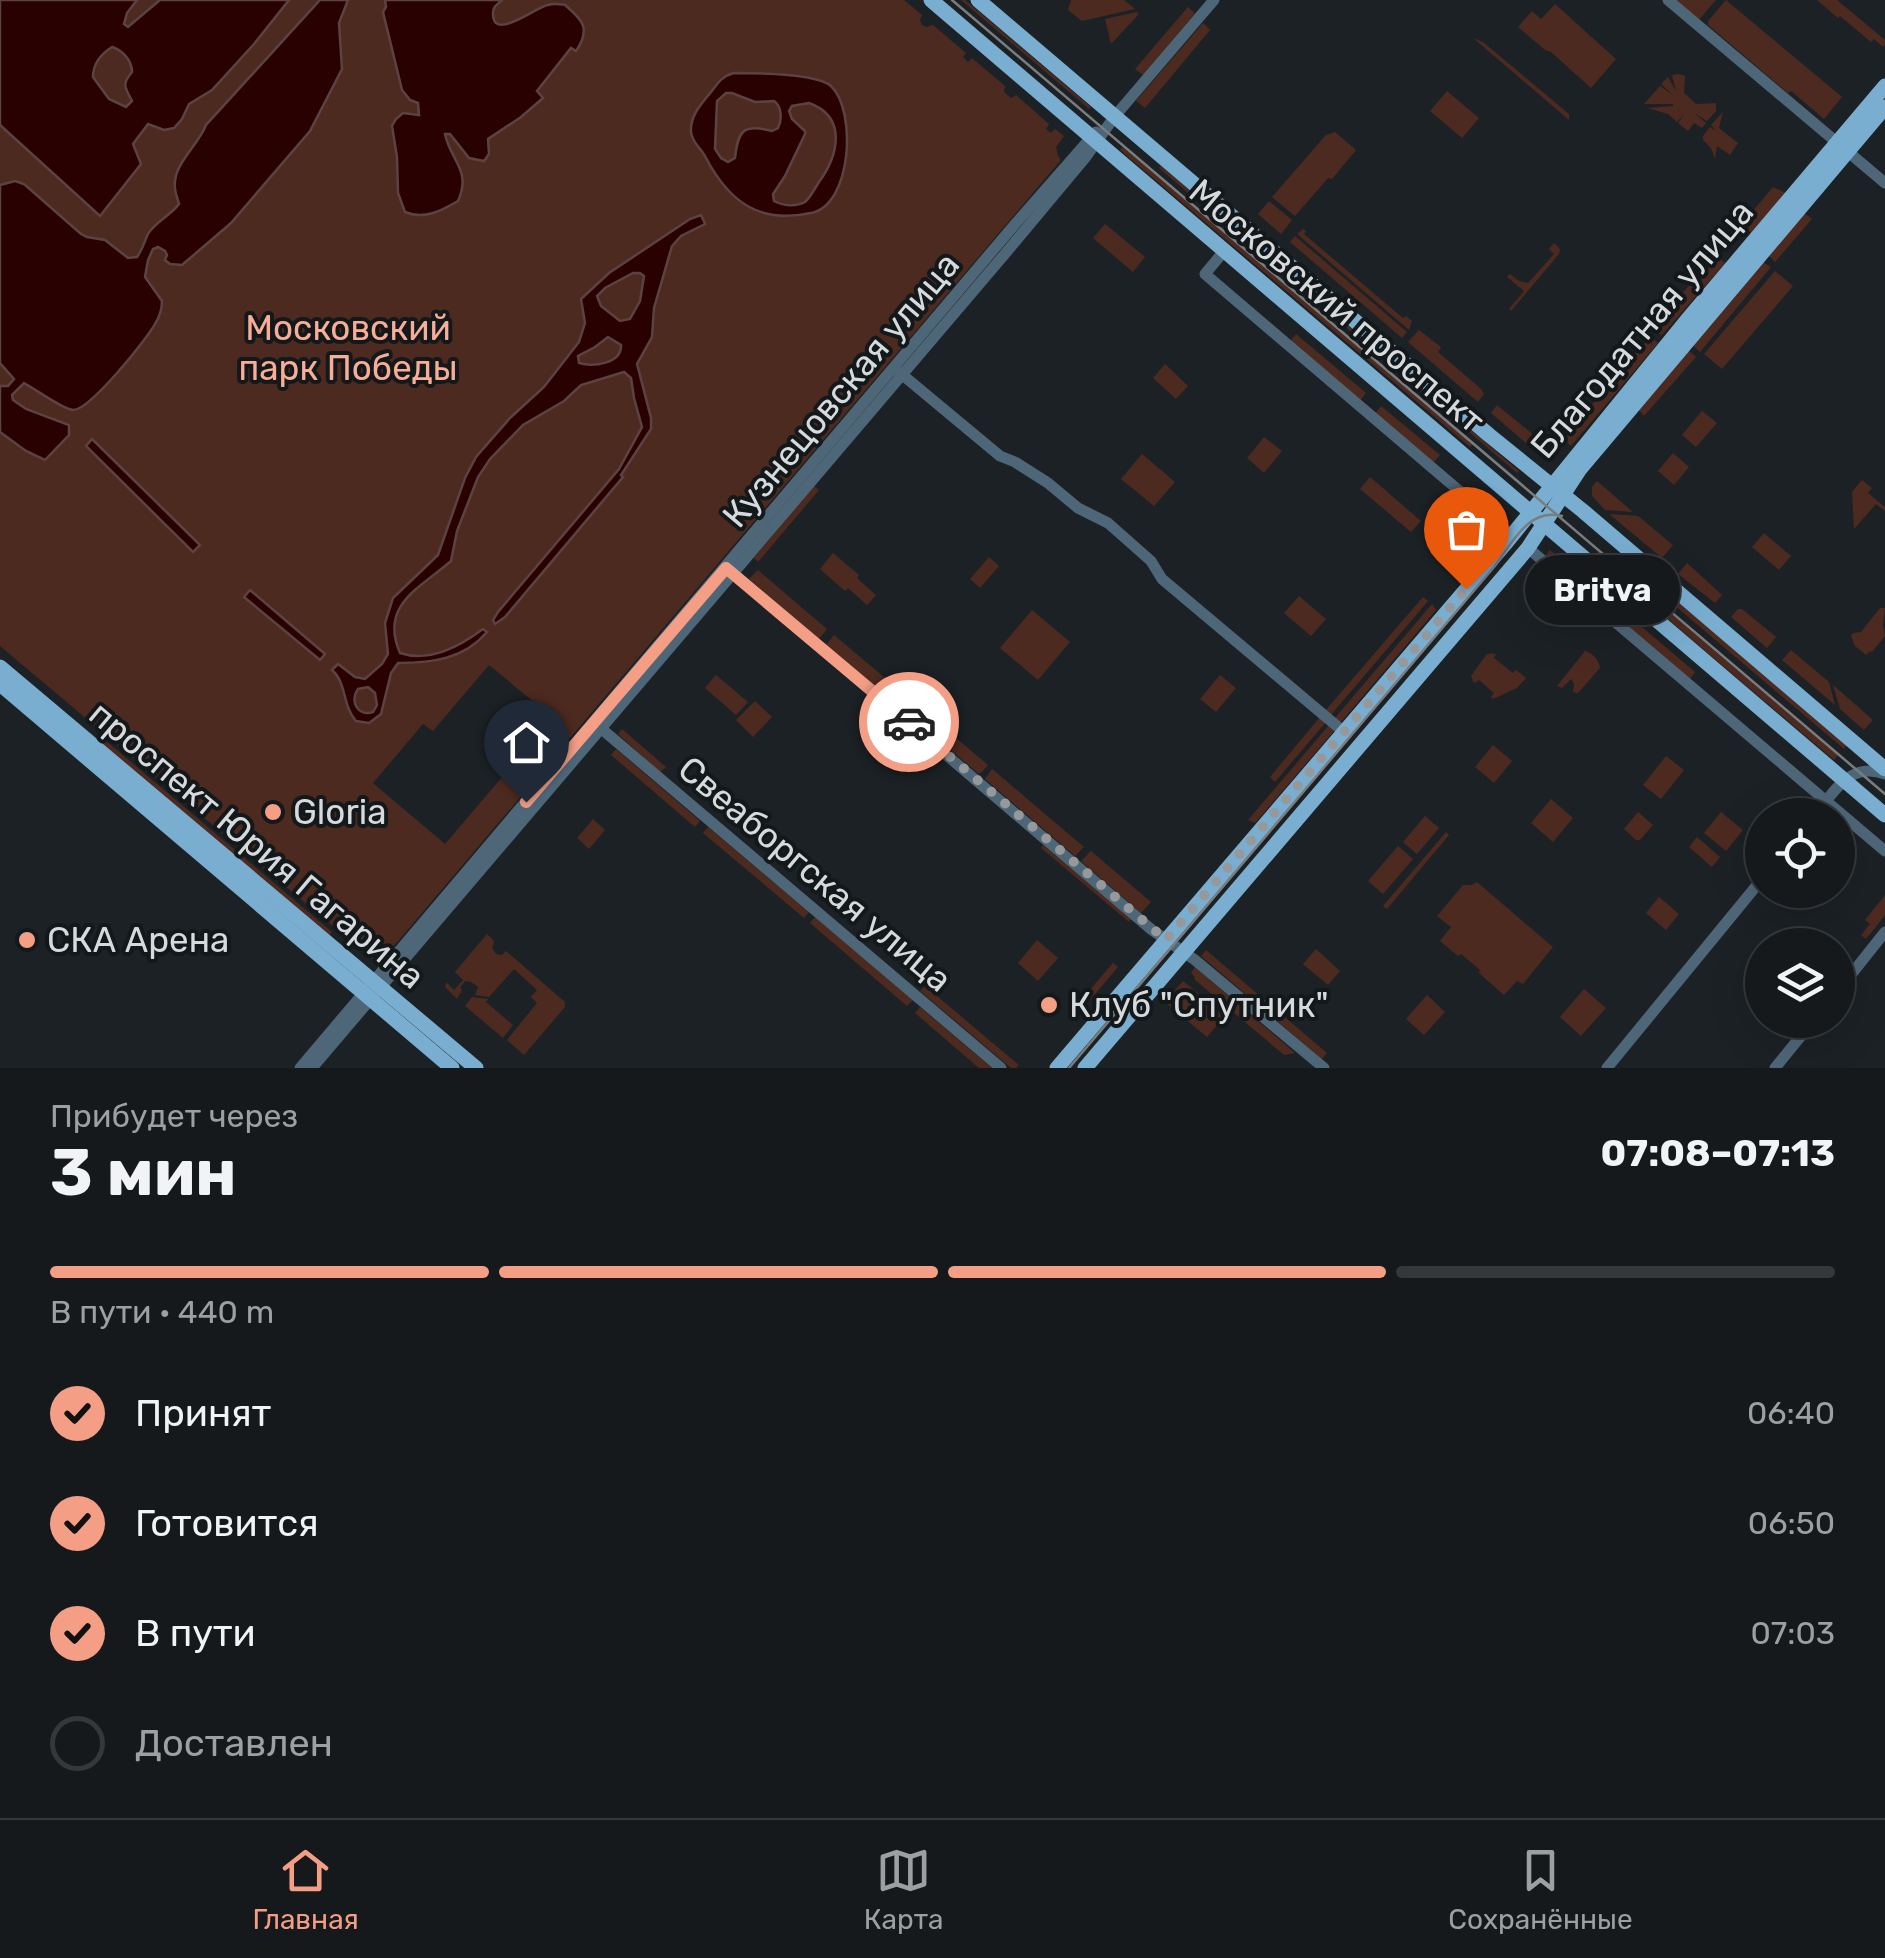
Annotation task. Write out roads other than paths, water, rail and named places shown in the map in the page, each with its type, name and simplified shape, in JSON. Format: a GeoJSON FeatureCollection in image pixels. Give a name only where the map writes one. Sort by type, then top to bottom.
{"type":"FeatureCollection","features":[{"type":"Feature","properties":{"kind":"main road","name":"Московский проспект"},"geometry":{"type":"LineString","coordinates":[[931,0],[1885,815]]}},
{"type":"Feature","properties":{"kind":"main road","name":"Московский проспект"},"geometry":{"type":"LineString","coordinates":[[978,0],[1885,771]]}},
{"type":"Feature","properties":{"kind":"main road","name":"Благодатная улица"},"geometry":{"type":"LineString","coordinates":[[1057,1068],[1530,512],[1556,490],[1674,355],[1843,147],[1885,86]]}},
{"type":"Feature","properties":{"kind":"main road","name":"Благодатная улица"},"geometry":{"type":"LineString","coordinates":[[1843,147],[1885,107]]}},
{"type":"Feature","properties":{"kind":"main road","name":"Благодатная улица"},"geometry":{"type":"LineString","coordinates":[[1086,1068],[1528,548],[1544,526],[1556,490]]}},
{"type":"Feature","properties":{"kind":"main road","name":"проспект Юрия Гагарина"},"geometry":{"type":"LineString","coordinates":[[0,666],[372,991],[452,1068]]}},
{"type":"Feature","properties":{"kind":"main road","name":"проспект Юрия Гагарина"},"geometry":{"type":"LineString","coordinates":[[0,684],[372,991],[476,1068]]}},
{"type":"Feature","properties":{"kind":"main road"},"geometry":{"type":"LineString","coordinates":[[1282,806],[1297,820]]}},
{"type":"Feature","properties":{"kind":"street","name":"Кузнецовская улица"},"geometry":{"type":"LineString","coordinates":[[312,1068],[372,991],[1214,0]]}},
{"type":"Feature","properties":{"kind":"street"},"geometry":{"type":"LineString","coordinates":[[1668,0],[1885,184]]}},
{"type":"Feature","properties":{"kind":"street"},"geometry":{"type":"LineString","coordinates":[[1225,250],[1205,274],[1512,535]]}},
{"type":"Feature","properties":{"kind":"street"},"geometry":{"type":"LineString","coordinates":[[898,371],[1000,456],[1048,483],[1078,508],[1108,523],[1152,561],[1162,579],[1344,732]]}},
{"type":"Feature","properties":{"kind":"street"},"geometry":{"type":"LineString","coordinates":[[1528,548],[1821,798]]}},
{"type":"Feature","properties":{"kind":"street"},"geometry":{"type":"LineString","coordinates":[[729,570],[1166,940],[1324,1068]]}},
{"type":"Feature","properties":{"kind":"street","name":"Свеаборгская улица"},"geometry":{"type":"LineString","coordinates":[[598,726],[1000,1068]]}},
{"type":"Feature","properties":{"kind":"street"},"geometry":{"type":"LineString","coordinates":[[1829,798],[1853,774],[1885,771]]}},
{"type":"Feature","properties":{"kind":"street"},"geometry":{"type":"LineString","coordinates":[[1855,827],[1885,852]]}},
{"type":"Feature","properties":{"kind":"street"},"geometry":{"type":"LineString","coordinates":[[1607,1068],[1745,900]]}},
{"type":"Feature","properties":{"kind":"street"},"geometry":{"type":"LineString","coordinates":[[1855,970],[1885,932]]}},
{"type":"Feature","properties":{"kind":"street","name":"Кузнецовская улица"},"geometry":{"type":"LineString","coordinates":[[300,1068],[372,991]]}},
{"type":"Feature","properties":{"kind":"street"},"geometry":{"type":"LineString","coordinates":[[1775,1068],[1799,1038]]}},
{"type":"Feature","properties":{"kind":"tram line"},"geometry":{"type":"LineString","coordinates":[[952,0],[1885,794]]}},
{"type":"Feature","properties":{"kind":"tram line"},"geometry":{"type":"LineString","coordinates":[[1069,1068],[1522,530],[1540,517],[1562,516]]}},
{"type":"Feature","properties":{"kind":"place","name":"Britva"},"geometry":{"type":"Point","coordinates":[1466,589]}},
{"type":"Feature","properties":{"kind":"place","name":"Gloria"},"geometry":{"type":"Point","coordinates":[273,812]}},
{"type":"Feature","properties":{"kind":"place","name":"СКА Арена"},"geometry":{"type":"Point","coordinates":[27,940]}},
{"type":"Feature","properties":{"kind":"place","name":"Клуб \"Спутник\""},"geometry":{"type":"Point","coordinates":[1049,1005]}},
{"type":"Feature","properties":{"kind":"park label","name":"Московский парк Победы"},"geometry":{"type":"Point","coordinates":[348,348]}}]}
